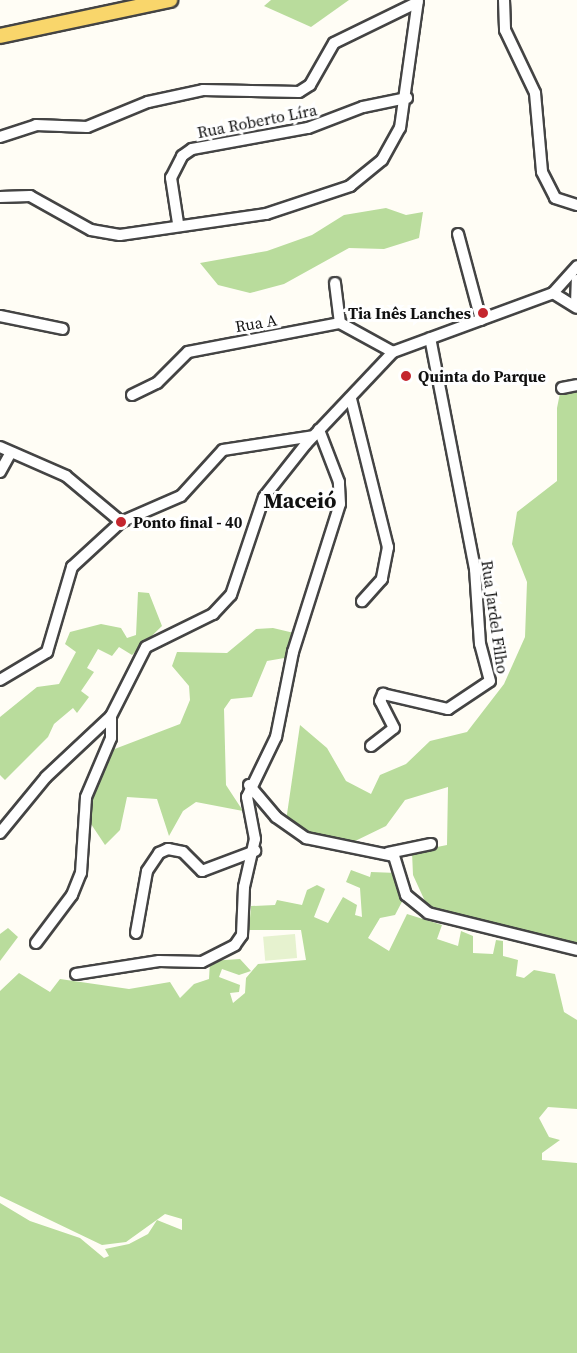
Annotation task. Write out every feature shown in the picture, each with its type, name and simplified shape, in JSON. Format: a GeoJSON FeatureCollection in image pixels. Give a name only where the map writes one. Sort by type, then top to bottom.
{"type":"FeatureCollection","features":[{"type":"Feature","properties":{"kind":"main road"},"geometry":{"type":"LineString","coordinates":[[0,28],[130,0]]}},
{"type":"Feature","properties":{"kind":"main road"},"geometry":{"type":"LineString","coordinates":[[0,36],[170,0]]}},
{"type":"Feature","properties":{"kind":"street"},"geometry":{"type":"LineString","coordinates":[[504,0],[505,30],[535,93],[542,172],[555,198],[577,205]]}},
{"type":"Feature","properties":{"kind":"street"},"geometry":{"type":"LineString","coordinates":[[0,197],[30,196],[108,235],[178,223],[217,224],[266,214],[350,186],[382,160],[407,98],[418,1]]}},
{"type":"Feature","properties":{"kind":"street"},"geometry":{"type":"LineString","coordinates":[[0,138],[36,125],[87,127],[148,102],[203,90],[299,92],[310,85],[334,43],[418,1]]}},
{"type":"Feature","properties":{"kind":"street","name":"Rua Roberto Líra"},"geometry":{"type":"LineString","coordinates":[[178,223],[171,178],[182,156],[192,149],[308,128],[363,107],[407,98]]}},
{"type":"Feature","properties":{"kind":"street"},"geometry":{"type":"LineString","coordinates":[[458,234],[481,320]]}},
{"type":"Feature","properties":{"kind":"street"},"geometry":{"type":"LineString","coordinates":[[0,833],[46,777],[111,716],[146,647],[213,614],[231,595],[264,497],[316,433],[351,399],[393,352],[553,293],[577,266]]}},
{"type":"Feature","properties":{"kind":"street"},"geometry":{"type":"LineString","coordinates":[[553,293],[577,306],[577,280]]}},
{"type":"Feature","properties":{"kind":"street"},"geometry":{"type":"LineString","coordinates":[[335,283],[340,322],[393,352]]}},
{"type":"Feature","properties":{"kind":"street"},"geometry":{"type":"LineString","coordinates":[[0,316],[63,329]]}},
{"type":"Feature","properties":{"kind":"street","name":"Rua A"},"geometry":{"type":"LineString","coordinates":[[132,395],[157,383],[188,352],[340,322]]}},
{"type":"Feature","properties":{"kind":"street","name":"Rua Jardel Filho"},"geometry":{"type":"LineString","coordinates":[[371,746],[394,728],[380,701],[383,694],[448,708],[490,681],[480,644],[475,569],[430,338]]}},
{"type":"Feature","properties":{"kind":"street"},"geometry":{"type":"LineString","coordinates":[[562,388],[577,385]]}},
{"type":"Feature","properties":{"kind":"street"},"geometry":{"type":"LineString","coordinates":[[351,399],[388,547],[382,579],[362,601]]}},
{"type":"Feature","properties":{"kind":"street"},"geometry":{"type":"LineString","coordinates":[[0,680],[47,652],[72,567],[121,522],[181,496],[223,450],[316,433]]}},
{"type":"Feature","properties":{"kind":"street"},"geometry":{"type":"LineString","coordinates":[[76,974],[159,961],[190,964],[235,945],[242,935],[244,887],[255,850],[249,785],[276,737],[293,652],[340,504],[339,482],[316,433]]}},
{"type":"Feature","properties":{"kind":"street"},"geometry":{"type":"LineString","coordinates":[[0,447],[10,454],[66,476],[121,522]]}},
{"type":"Feature","properties":{"kind":"street"},"geometry":{"type":"LineString","coordinates":[[0,472],[10,454]]}},
{"type":"Feature","properties":{"kind":"street"},"geometry":{"type":"LineString","coordinates":[[36,943],[72,895],[81,873],[86,797],[111,738],[111,716]]}},
{"type":"Feature","properties":{"kind":"street"},"geometry":{"type":"LineString","coordinates":[[249,785],[276,817],[306,838],[388,853],[431,844]]}},
{"type":"Feature","properties":{"kind":"street"},"geometry":{"type":"LineString","coordinates":[[136,933],[145,878],[159,853],[176,849],[202,872],[255,850]]}},
{"type":"Feature","properties":{"kind":"street"},"geometry":{"type":"LineString","coordinates":[[388,853],[398,860],[405,896],[417,907],[484,931],[577,950]]}},
{"type":"Feature","properties":{"kind":"green space"},"geometry":{"type":"Polygon","coordinates":[[[271,0],[349,0],[311,27],[264,6],[271,0]]]}},
{"type":"Feature","properties":{"kind":"green space"},"geometry":{"type":"Polygon","coordinates":[[[386,208],[406,215],[423,212],[419,238],[384,249],[349,248],[284,284],[250,293],[218,285],[200,263],[267,251],[312,235],[344,215],[386,208]]]}},
{"type":"Feature","properties":{"kind":"green space"},"geometry":{"type":"Polygon","coordinates":[[[577,388],[577,944],[429,910],[413,875],[412,852],[447,845],[448,787],[405,800],[386,826],[349,844],[311,839],[286,821],[300,725],[327,748],[346,781],[371,794],[380,775],[406,764],[430,741],[467,732],[504,684],[525,637],[527,582],[512,544],[517,512],[557,481],[557,408],[560,393],[577,388]]]}},
{"type":"Feature","properties":{"kind":"green space"},"geometry":{"type":"Polygon","coordinates":[[[138,592],[149,593],[162,626],[132,655],[119,647],[112,656],[98,649],[87,668],[94,672],[81,691],[89,697],[77,713],[73,708],[54,724],[48,737],[5,780],[0,775],[0,717],[37,687],[59,684],[76,652],[65,644],[70,632],[101,624],[121,628],[127,638],[136,635],[138,592]]]}},
{"type":"Feature","properties":{"kind":"green space"},"geometry":{"type":"Polygon","coordinates":[[[273,628],[294,633],[290,657],[267,661],[252,697],[231,699],[224,709],[226,785],[243,811],[196,802],[183,811],[169,836],[157,799],[127,797],[120,830],[105,845],[85,815],[100,772],[112,750],[180,724],[190,700],[189,686],[172,666],[177,652],[227,653],[256,629],[273,628]]]}},
{"type":"Feature","properties":{"kind":"green space"},"geometry":{"type":"Polygon","coordinates":[[[351,870],[370,877],[371,872],[397,873],[404,898],[395,915],[380,918],[368,938],[389,951],[407,914],[442,925],[437,939],[458,946],[461,931],[473,936],[473,953],[493,954],[496,940],[503,941],[503,956],[518,960],[516,976],[524,978],[534,970],[555,974],[564,1012],[577,1020],[577,1109],[548,1107],[539,1118],[549,1137],[560,1140],[542,1153],[542,1160],[577,1163],[577,1353],[0,1353],[0,1203],[30,1221],[80,1238],[104,1258],[109,1256],[105,1249],[129,1244],[148,1234],[157,1220],[182,1230],[182,1219],[165,1214],[126,1242],[102,1245],[0,1196],[0,991],[19,973],[50,992],[60,979],[129,989],[170,982],[180,998],[194,984],[209,979],[210,961],[240,959],[251,971],[239,975],[222,969],[219,977],[240,985],[239,992],[230,993],[233,1003],[245,993],[246,978],[258,964],[306,960],[301,930],[249,930],[251,906],[275,905],[277,900],[302,905],[307,890],[317,885],[325,889],[314,917],[328,923],[343,897],[357,905],[355,915],[362,917],[360,888],[346,882],[351,870]]]}},
{"type":"Feature","properties":{"kind":"green space"},"geometry":{"type":"Polygon","coordinates":[[[8,928],[18,937],[0,961],[0,934],[8,928]]]}},
{"type":"Feature","properties":{"kind":"green space"},"geometry":{"type":"Polygon","coordinates":[[[295,934],[297,958],[265,961],[263,937],[295,934]]]}},
{"type":"Feature","properties":{"kind":"place","name":"Tia Inês Lanches"},"geometry":{"type":"Point","coordinates":[483,313]}},
{"type":"Feature","properties":{"kind":"place","name":"Quinta do Parque"},"geometry":{"type":"Point","coordinates":[406,376]}},
{"type":"Feature","properties":{"kind":"place","name":"Ponto final - 40"},"geometry":{"type":"Point","coordinates":[121,522]}},
{"type":"Feature","properties":{"kind":"district","name":"Maceió"},"geometry":{"type":"Point","coordinates":[300,501]}}]}
